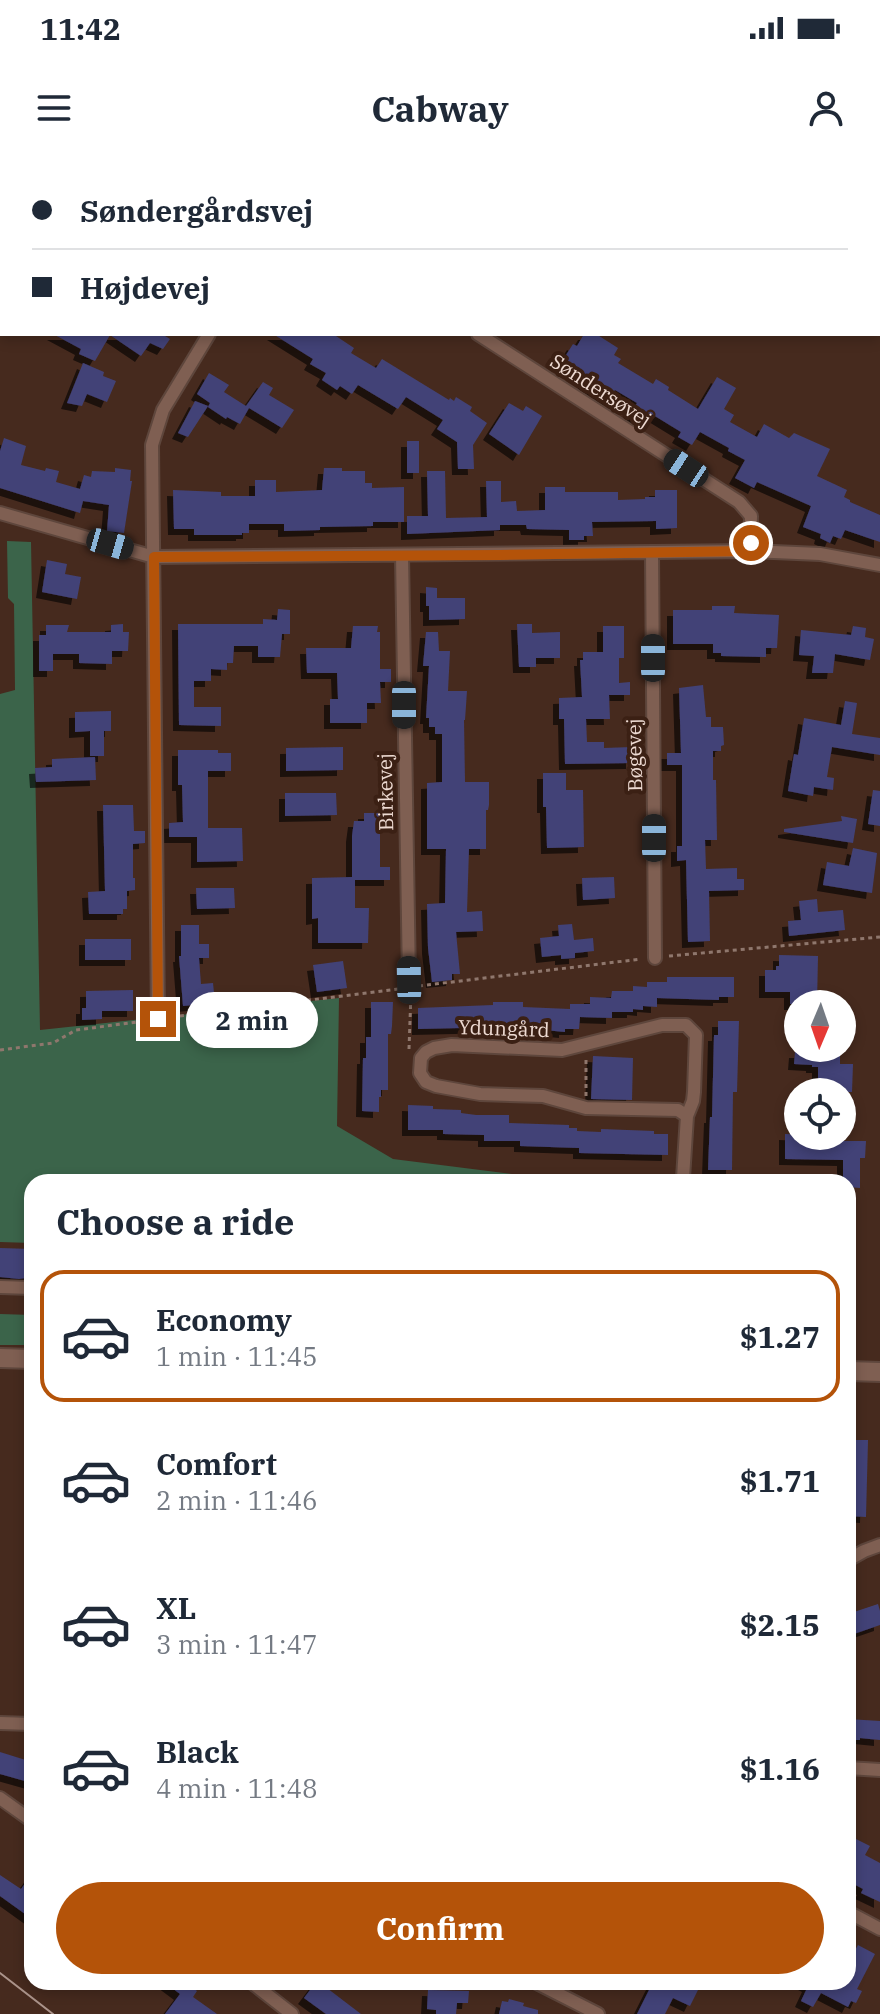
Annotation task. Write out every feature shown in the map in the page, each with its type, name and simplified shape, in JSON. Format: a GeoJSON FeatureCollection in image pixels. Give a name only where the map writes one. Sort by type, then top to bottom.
{"type":"FeatureCollection","features":[{"type":"Feature","properties":{"kind":"street"},"geometry":{"type":"LineString","coordinates":[[158,1019],[152,445],[163,410],[208,336]]}},
{"type":"Feature","properties":{"kind":"street","name":"Søndersøvej"},"geometry":{"type":"LineString","coordinates":[[481,336],[739,502],[751,516],[750,551]]}},
{"type":"Feature","properties":{"kind":"street"},"geometry":{"type":"LineString","coordinates":[[0,513],[154,557],[750,551],[820,554],[880,565]]}},
{"type":"Feature","properties":{"kind":"street","name":"Bøgevej"},"geometry":{"type":"LineString","coordinates":[[652,552],[655,958]]}},
{"type":"Feature","properties":{"kind":"street","name":"Birkevej"},"geometry":{"type":"LineString","coordinates":[[402,555],[408,984]]}},
{"type":"Feature","properties":{"kind":"street","name":"Ydungård"},"geometry":{"type":"LineString","coordinates":[[420,1073],[421,1058],[434,1048],[452,1045],[562,1050],[662,1025],[686,1025],[696,1035],[693,1101],[687,1116],[683,1174]]}},
{"type":"Feature","properties":{"kind":"street"},"geometry":{"type":"LineString","coordinates":[[420,1073],[426,1082],[436,1086],[480,1094],[543,1096],[586,1108],[678,1110],[687,1116]]}},
{"type":"Feature","properties":{"kind":"street"},"geometry":{"type":"LineString","coordinates":[[0,1287],[24,1288]]}},
{"type":"Feature","properties":{"kind":"street"},"geometry":{"type":"LineString","coordinates":[[0,1358],[24,1359]]}},
{"type":"Feature","properties":{"kind":"street"},"geometry":{"type":"LineString","coordinates":[[856,1371],[880,1372]]}},
{"type":"Feature","properties":{"kind":"street"},"geometry":{"type":"LineString","coordinates":[[856,1556],[880,1545]]}},
{"type":"Feature","properties":{"kind":"street"},"geometry":{"type":"LineString","coordinates":[[0,1723],[24,1724]]}},
{"type":"Feature","properties":{"kind":"street"},"geometry":{"type":"LineString","coordinates":[[856,1768],[880,1770]]}},
{"type":"Feature","properties":{"kind":"street"},"geometry":{"type":"LineString","coordinates":[[0,1798],[24,1815]]}},
{"type":"Feature","properties":{"kind":"street"},"geometry":{"type":"LineString","coordinates":[[856,1916],[880,1929]]}},
{"type":"Feature","properties":{"kind":"street"},"geometry":{"type":"LineString","coordinates":[[261,1990],[292,2014]]}},
{"type":"Feature","properties":{"kind":"street"},"geometry":{"type":"LineString","coordinates":[[551,1990],[598,2014]]}},
{"type":"Feature","properties":{"kind":"path"},"geometry":{"type":"LineString","coordinates":[[420,1073],[409,1069],[411,987],[655,958],[880,937]]}},
{"type":"Feature","properties":{"kind":"path"},"geometry":{"type":"LineString","coordinates":[[0,1050],[53,1043],[76,1030],[408,984]]}},
{"type":"Feature","properties":{"kind":"path"},"geometry":{"type":"LineString","coordinates":[[586,1044],[586,1108]]}},
{"type":"Feature","properties":{"kind":"green space"},"geometry":{"type":"Polygon","coordinates":[[[7,541],[31,542],[40,1030],[339,998],[337,1126],[393,1159],[511,1174],[24,1174],[24,1243],[0,1242],[0,694],[15,690],[14,604],[8,598],[7,541]]]}},
{"type":"Feature","properties":{"kind":"green space"},"geometry":{"type":"Polygon","coordinates":[[[0,1314],[24,1315],[24,1345],[0,1345],[0,1314]]]}},
{"type":"Feature","properties":{"kind":"building"},"geometry":{"type":"Polygon","coordinates":[[[57,336],[109,336],[95,361],[79,354],[81,349],[57,336]]]}},
{"type":"Feature","properties":{"kind":"building"},"geometry":{"type":"Polygon","coordinates":[[[111,336],[165,336],[170,339],[163,349],[150,343],[141,356],[111,336]]]}},
{"type":"Feature","properties":{"kind":"building"},"geometry":{"type":"Polygon","coordinates":[[[276,336],[336,336],[354,348],[351,353],[376,368],[382,359],[449,400],[454,401],[456,397],[472,407],[470,411],[487,423],[473,445],[474,469],[458,469],[457,442],[437,429],[443,420],[406,397],[398,409],[358,385],[352,394],[340,386],[337,390],[322,380],[326,373],[310,364],[313,359],[276,336]]]}},
{"type":"Feature","properties":{"kind":"building"},"geometry":{"type":"Polygon","coordinates":[[[583,336],[599,336],[618,348],[614,355],[621,359],[618,363],[653,384],[656,379],[698,409],[717,377],[736,388],[724,409],[734,415],[730,422],[757,437],[764,424],[789,438],[794,433],[830,449],[817,476],[847,490],[844,497],[850,502],[880,515],[880,542],[845,530],[841,539],[833,536],[830,543],[820,538],[821,534],[803,527],[811,506],[757,482],[754,488],[735,478],[745,460],[728,451],[729,448],[700,432],[692,445],[678,437],[681,432],[650,413],[642,426],[628,417],[637,403],[615,390],[608,402],[582,385],[586,379],[561,363],[573,344],[577,346],[583,336]]]}},
{"type":"Feature","properties":{"kind":"building"},"geometry":{"type":"Polygon","coordinates":[[[83,363],[116,381],[107,402],[87,394],[82,406],[67,403],[83,363]]]}},
{"type":"Feature","properties":{"kind":"building"},"geometry":{"type":"Polygon","coordinates":[[[209,373],[229,385],[224,392],[246,406],[263,382],[273,388],[269,395],[294,410],[282,428],[249,408],[240,424],[226,419],[208,407],[210,403],[197,394],[209,373]]]}},
{"type":"Feature","properties":{"kind":"building"},"geometry":{"type":"Polygon","coordinates":[[[195,401],[208,406],[188,437],[178,433],[195,401]]]}},
{"type":"Feature","properties":{"kind":"building"},"geometry":{"type":"Polygon","coordinates":[[[509,403],[523,411],[526,406],[542,416],[519,455],[489,434],[509,403]]]}},
{"type":"Feature","properties":{"kind":"building"},"geometry":{"type":"Polygon","coordinates":[[[4,438],[26,446],[21,465],[59,471],[56,482],[80,489],[84,475],[91,477],[92,471],[115,472],[115,468],[131,470],[124,533],[107,531],[109,505],[83,501],[80,513],[0,488],[0,451],[4,438]]]}},
{"type":"Feature","properties":{"kind":"building"},"geometry":{"type":"Polygon","coordinates":[[[407,441],[419,441],[419,473],[407,473],[407,441]]]}},
{"type":"Feature","properties":{"kind":"building"},"geometry":{"type":"Polygon","coordinates":[[[324,468],[365,471],[365,483],[372,483],[372,488],[404,487],[404,522],[284,531],[284,524],[249,524],[249,533],[242,535],[194,535],[194,529],[174,529],[173,490],[221,492],[221,496],[255,496],[255,480],[276,480],[276,492],[322,490],[324,468]]]}},
{"type":"Feature","properties":{"kind":"building"},"geometry":{"type":"Polygon","coordinates":[[[427,471],[445,471],[446,518],[487,517],[486,481],[501,481],[501,502],[516,501],[517,511],[545,510],[545,487],[565,487],[565,492],[618,492],[618,500],[655,497],[655,490],[677,490],[677,528],[656,529],[656,521],[592,522],[593,536],[584,536],[584,540],[569,540],[569,530],[527,529],[526,525],[500,525],[500,530],[407,534],[407,516],[428,516],[427,471]]]}},
{"type":"Feature","properties":{"kind":"building"},"geometry":{"type":"Polygon","coordinates":[[[47,560],[67,564],[65,574],[81,577],[77,599],[42,592],[47,560]]]}},
{"type":"Feature","properties":{"kind":"building"},"geometry":{"type":"Polygon","coordinates":[[[426,587],[437,588],[437,598],[465,598],[465,619],[429,620],[426,587]]]}},
{"type":"Feature","properties":{"kind":"building"},"geometry":{"type":"Polygon","coordinates":[[[712,606],[735,606],[734,613],[779,615],[777,648],[766,648],[766,657],[721,656],[721,653],[713,653],[713,644],[673,644],[673,610],[712,610],[712,606]]]}},
{"type":"Feature","properties":{"kind":"building"},"geometry":{"type":"Polygon","coordinates":[[[278,609],[290,610],[290,634],[282,634],[280,657],[258,657],[258,646],[234,646],[233,663],[227,663],[227,670],[211,669],[211,681],[194,681],[194,707],[221,707],[221,726],[179,725],[178,624],[263,624],[263,619],[277,620],[278,609]]]}},
{"type":"Feature","properties":{"kind":"building"},"geometry":{"type":"Polygon","coordinates":[[[123,624],[123,632],[129,632],[128,651],[112,651],[112,664],[79,663],[79,654],[53,654],[53,671],[39,671],[39,635],[46,635],[46,625],[69,625],[67,632],[111,632],[111,625],[123,624]]]}},
{"type":"Feature","properties":{"kind":"building"},"geometry":{"type":"Polygon","coordinates":[[[517,624],[532,624],[532,633],[560,632],[560,658],[536,658],[536,667],[519,667],[517,624]]]}},
{"type":"Feature","properties":{"kind":"building"},"geometry":{"type":"Polygon","coordinates":[[[353,626],[378,626],[380,669],[391,669],[391,682],[380,682],[381,703],[367,703],[367,723],[330,723],[330,699],[338,699],[337,673],[307,673],[306,648],[351,648],[353,626]]]}},
{"type":"Feature","properties":{"kind":"building"},"geometry":{"type":"Polygon","coordinates":[[[603,626],[624,626],[624,658],[619,658],[619,683],[630,682],[630,695],[609,695],[610,719],[586,719],[587,742],[604,742],[604,748],[632,747],[632,763],[565,764],[564,719],[559,719],[559,698],[582,697],[580,660],[583,660],[583,652],[603,652],[603,626]]]}},
{"type":"Feature","properties":{"kind":"building"},"geometry":{"type":"Polygon","coordinates":[[[853,626],[866,628],[865,637],[874,639],[870,660],[835,654],[833,673],[812,673],[814,656],[799,655],[801,630],[851,635],[853,626]]]}},
{"type":"Feature","properties":{"kind":"building"},"geometry":{"type":"Polygon","coordinates":[[[426,632],[438,632],[439,651],[450,651],[448,691],[467,691],[465,782],[489,782],[486,849],[469,849],[467,912],[482,911],[483,931],[456,932],[460,974],[452,974],[452,980],[432,982],[427,904],[445,903],[446,849],[427,849],[427,783],[442,782],[442,734],[435,734],[435,727],[429,727],[429,718],[426,718],[429,666],[423,666],[426,632]]]}},
{"type":"Feature","properties":{"kind":"building"},"geometry":{"type":"Polygon","coordinates":[[[703,685],[706,717],[711,717],[711,727],[723,727],[724,745],[721,751],[713,751],[717,840],[705,840],[706,869],[737,868],[737,879],[744,879],[744,890],[709,891],[710,941],[688,942],[686,860],[677,861],[677,846],[682,846],[682,765],[667,765],[667,753],[681,753],[679,688],[703,685]]]}},
{"type":"Feature","properties":{"kind":"building"},"geometry":{"type":"Polygon","coordinates":[[[845,701],[857,703],[852,734],[880,738],[880,755],[832,747],[827,777],[834,778],[833,790],[814,787],[813,796],[788,791],[804,718],[841,725],[845,701]]]}},
{"type":"Feature","properties":{"kind":"building"},"geometry":{"type":"Polygon","coordinates":[[[111,711],[111,731],[104,731],[104,756],[90,756],[90,731],[75,732],[75,712],[111,711]]]}},
{"type":"Feature","properties":{"kind":"building"},"geometry":{"type":"Polygon","coordinates":[[[343,747],[343,770],[286,771],[286,748],[343,747]]]}},
{"type":"Feature","properties":{"kind":"building"},"geometry":{"type":"Polygon","coordinates":[[[178,750],[231,753],[231,771],[208,771],[208,828],[242,828],[243,861],[197,862],[197,837],[169,837],[169,823],[183,822],[182,785],[178,785],[178,750]]]}},
{"type":"Feature","properties":{"kind":"building"},"geometry":{"type":"Polygon","coordinates":[[[95,757],[96,780],[36,782],[35,768],[52,767],[52,759],[95,757]]]}},
{"type":"Feature","properties":{"kind":"building"},"geometry":{"type":"Polygon","coordinates":[[[543,773],[566,773],[566,790],[583,790],[584,847],[547,848],[543,773]]]}},
{"type":"Feature","properties":{"kind":"building"},"geometry":{"type":"Polygon","coordinates":[[[873,790],[880,791],[880,826],[868,824],[873,790]]]}},
{"type":"Feature","properties":{"kind":"building"},"geometry":{"type":"Polygon","coordinates":[[[285,793],[336,793],[337,815],[285,816],[285,793]]]}},
{"type":"Feature","properties":{"kind":"building"},"geometry":{"type":"Polygon","coordinates":[[[103,805],[133,805],[134,831],[145,831],[145,843],[133,844],[135,890],[127,891],[127,909],[123,909],[123,914],[89,914],[88,892],[105,891],[103,805]]]}},
{"type":"Feature","properties":{"kind":"building"},"geometry":{"type":"Polygon","coordinates":[[[364,813],[382,813],[380,867],[390,867],[390,880],[355,880],[355,908],[369,908],[368,943],[318,943],[318,918],[312,919],[312,878],[352,877],[354,821],[364,821],[364,813]]]}},
{"type":"Feature","properties":{"kind":"building"},"geometry":{"type":"Polygon","coordinates":[[[841,816],[857,819],[853,843],[784,832],[784,829],[842,821],[841,816]]]}},
{"type":"Feature","properties":{"kind":"building"},"geometry":{"type":"Polygon","coordinates":[[[853,848],[877,853],[872,893],[823,885],[827,862],[849,866],[853,848]]]}},
{"type":"Feature","properties":{"kind":"building"},"geometry":{"type":"Polygon","coordinates":[[[614,877],[615,898],[583,900],[582,878],[614,877]]]}},
{"type":"Feature","properties":{"kind":"building"},"geometry":{"type":"Polygon","coordinates":[[[196,888],[234,888],[235,908],[197,909],[196,888]]]}},
{"type":"Feature","properties":{"kind":"building"},"geometry":{"type":"Polygon","coordinates":[[[817,899],[818,912],[843,910],[845,930],[789,936],[788,921],[801,920],[799,901],[817,899]]]}},
{"type":"Feature","properties":{"kind":"building"},"geometry":{"type":"Polygon","coordinates":[[[572,924],[574,940],[593,938],[594,951],[575,953],[575,958],[561,959],[561,955],[542,957],[540,938],[559,936],[558,925],[572,924]]]}},
{"type":"Feature","properties":{"kind":"building"},"geometry":{"type":"Polygon","coordinates":[[[181,925],[199,925],[199,944],[209,944],[209,958],[199,958],[201,984],[213,983],[215,1003],[183,1006],[179,956],[181,925]]]}},
{"type":"Feature","properties":{"kind":"building"},"geometry":{"type":"Polygon","coordinates":[[[85,939],[131,939],[131,960],[85,960],[85,939]]]}},
{"type":"Feature","properties":{"kind":"building"},"geometry":{"type":"Polygon","coordinates":[[[779,955],[818,956],[817,990],[765,992],[765,970],[776,970],[779,955]]]}},
{"type":"Feature","properties":{"kind":"building"},"geometry":{"type":"Polygon","coordinates":[[[343,961],[347,988],[317,992],[313,965],[343,961]]]}},
{"type":"Feature","properties":{"kind":"building"},"geometry":{"type":"Polygon","coordinates":[[[667,977],[734,977],[734,997],[719,997],[719,1000],[657,998],[657,1007],[643,1006],[643,1010],[633,1009],[633,1012],[612,1012],[612,1018],[580,1017],[579,1029],[565,1029],[565,1032],[534,1029],[534,1026],[527,1024],[503,1023],[503,1027],[418,1029],[418,1008],[523,1002],[523,1007],[570,1009],[570,1004],[590,1004],[590,997],[611,998],[612,991],[633,991],[633,986],[647,987],[647,982],[667,982],[667,977]]]}},
{"type":"Feature","properties":{"kind":"building"},"geometry":{"type":"Polygon","coordinates":[[[133,990],[133,1011],[102,1011],[102,1019],[82,1020],[86,991],[133,990]]]}},
{"type":"Feature","properties":{"kind":"building"},"geometry":{"type":"Polygon","coordinates":[[[371,1002],[393,1002],[391,1034],[388,1034],[388,1090],[381,1090],[379,1112],[362,1111],[363,1058],[366,1058],[366,1037],[371,1037],[371,1002]]]}},
{"type":"Feature","properties":{"kind":"building"},"geometry":{"type":"Polygon","coordinates":[[[718,1021],[739,1021],[737,1092],[733,1092],[732,1170],[708,1170],[714,1035],[718,1035],[718,1021]]]}},
{"type":"Feature","properties":{"kind":"building"},"geometry":{"type":"Polygon","coordinates":[[[593,1056],[633,1058],[632,1100],[591,1099],[593,1056]]]}},
{"type":"Feature","properties":{"kind":"building"},"geometry":{"type":"Polygon","coordinates":[[[794,1064],[853,1064],[852,1078],[818,1078],[818,1067],[794,1064]]]}},
{"type":"Feature","properties":{"kind":"building"},"geometry":{"type":"Polygon","coordinates":[[[408,1105],[461,1110],[461,1113],[476,1115],[509,1115],[509,1123],[569,1125],[577,1131],[654,1131],[654,1134],[668,1134],[668,1155],[579,1153],[579,1148],[520,1146],[520,1141],[484,1141],[484,1135],[408,1130],[408,1105]]]}},
{"type":"Feature","properties":{"kind":"building"},"geometry":{"type":"Polygon","coordinates":[[[856,1141],[866,1141],[865,1158],[860,1158],[860,1188],[856,1188],[856,1174],[843,1174],[843,1160],[785,1159],[785,1150],[856,1150],[856,1141]]]}},
{"type":"Feature","properties":{"kind":"building"},"geometry":{"type":"Polygon","coordinates":[[[0,1248],[24,1249],[24,1278],[0,1277],[0,1248]]]}},
{"type":"Feature","properties":{"kind":"building"},"geometry":{"type":"Polygon","coordinates":[[[856,1440],[868,1440],[866,1517],[856,1516],[856,1440]]]}},
{"type":"Feature","properties":{"kind":"building"},"geometry":{"type":"Polygon","coordinates":[[[878,1604],[880,1625],[856,1633],[856,1611],[878,1604]]]}},
{"type":"Feature","properties":{"kind":"building"},"geometry":{"type":"Polygon","coordinates":[[[856,1720],[880,1721],[880,1740],[856,1740],[856,1720]]]}},
{"type":"Feature","properties":{"kind":"building"},"geometry":{"type":"Polygon","coordinates":[[[0,1752],[24,1760],[24,1781],[0,1774],[0,1752]]]}},
{"type":"Feature","properties":{"kind":"building"},"geometry":{"type":"Polygon","coordinates":[[[856,1839],[870,1846],[865,1855],[880,1863],[880,1902],[861,1893],[863,1889],[856,1885],[856,1839]]]}},
{"type":"Feature","properties":{"kind":"building"},"geometry":{"type":"Polygon","coordinates":[[[0,1875],[21,1889],[24,1885],[24,1913],[0,1896],[0,1875]]]}},
{"type":"Feature","properties":{"kind":"building"},"geometry":{"type":"Polygon","coordinates":[[[858,1945],[875,1954],[857,1989],[862,1991],[856,2003],[851,2001],[848,2007],[821,1993],[813,2007],[801,2001],[806,1990],[856,1990],[858,1945]]]}},
{"type":"Feature","properties":{"kind":"building"},"geometry":{"type":"Polygon","coordinates":[[[175,1990],[196,1990],[193,1997],[217,2014],[165,2014],[180,1994],[175,1990]]]}},
{"type":"Feature","properties":{"kind":"building"},"geometry":{"type":"Polygon","coordinates":[[[310,1990],[330,1990],[361,2014],[326,2014],[304,1998],[310,1990]]]}},
{"type":"Feature","properties":{"kind":"building"},"geometry":{"type":"Polygon","coordinates":[[[428,1990],[469,1991],[468,2003],[457,2003],[456,2014],[436,2014],[436,2010],[427,2009],[428,1990]]]}},
{"type":"Feature","properties":{"kind":"building"},"geometry":{"type":"Polygon","coordinates":[[[649,1990],[698,1990],[690,2006],[673,1998],[665,2014],[637,2014],[649,1990]]]}},
{"type":"Feature","properties":{"kind":"building"},"geometry":{"type":"Polygon","coordinates":[[[509,1999],[538,2010],[538,2014],[499,2014],[502,2001],[508,2002],[509,1999]]]}},
{"type":"Feature","properties":{"kind":"tram line"},"geometry":{"type":"LineString","coordinates":[[0,1973],[53,2014]]}},
{"type":"Feature","properties":{"kind":"route"},"geometry":{"type":"LineString","coordinates":[[158,1019],[154,557],[750,551],[751,543]]}}]}
